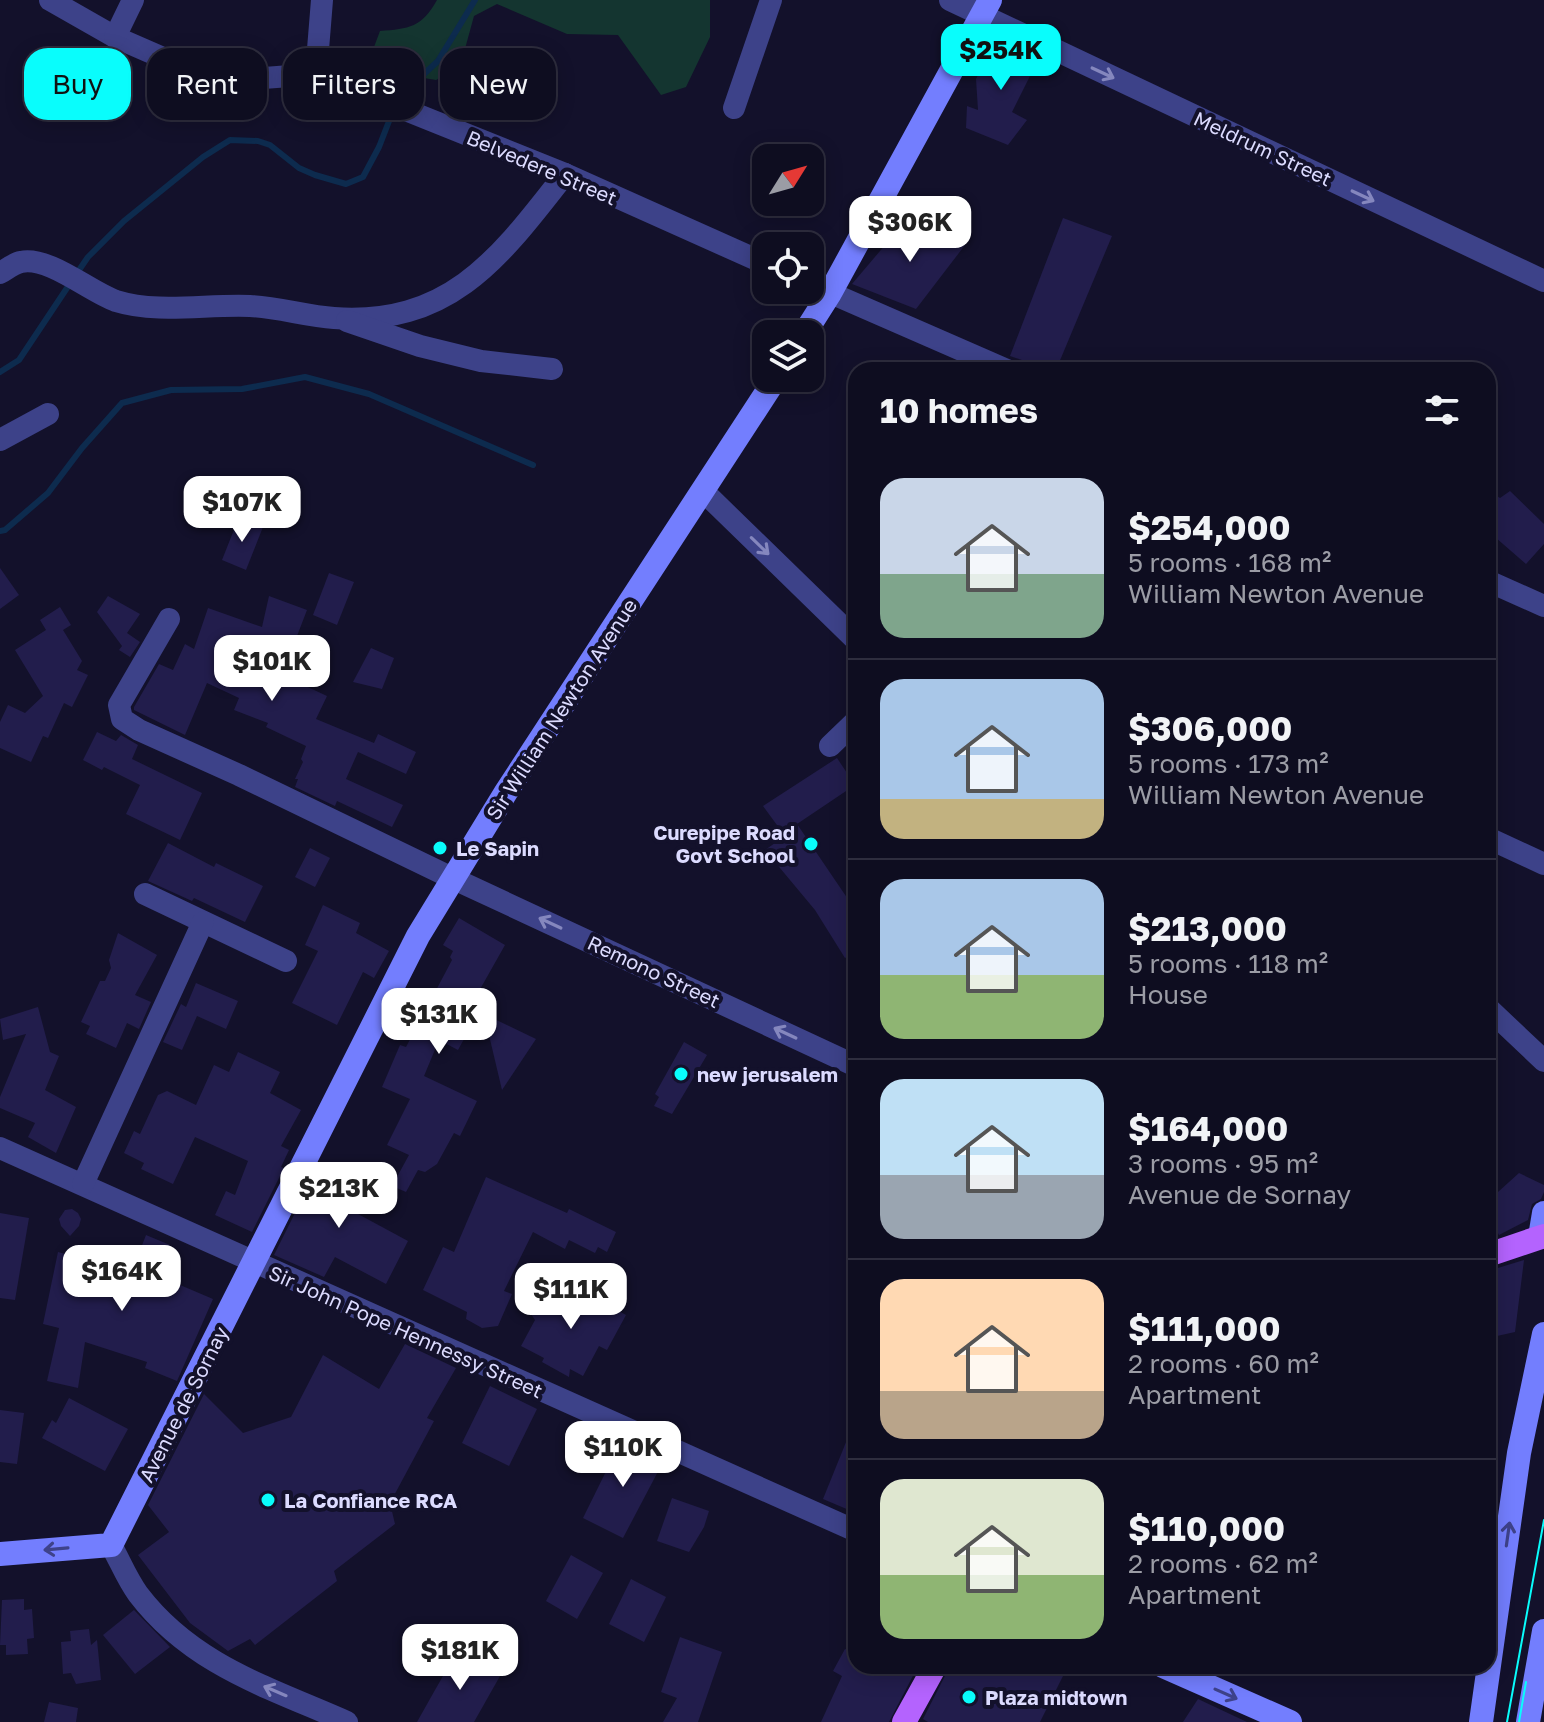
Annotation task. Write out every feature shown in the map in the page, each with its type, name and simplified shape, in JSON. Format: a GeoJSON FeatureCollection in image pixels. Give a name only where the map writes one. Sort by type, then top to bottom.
{"type":"FeatureCollection","features":[{"type":"Feature","properties":{"kind":"main road"},"geometry":{"type":"LineString","coordinates":[[1496,1252],[1542,1237]]}},
{"type":"Feature","properties":{"kind":"main road"},"geometry":{"type":"LineString","coordinates":[[904,1722],[931,1674]]}},
{"type":"Feature","properties":{"kind":"street"},"geometry":{"type":"LineString","coordinates":[[50,0],[115,37],[193,71],[251,79],[283,77]]}},
{"type":"Feature","properties":{"kind":"street"},"geometry":{"type":"LineString","coordinates":[[115,37],[133,0]]}},
{"type":"Feature","properties":{"kind":"street"},"geometry":{"type":"LineString","coordinates":[[318,48],[322,0]]}},
{"type":"Feature","properties":{"kind":"street"},"geometry":{"type":"LineString","coordinates":[[734,108],[771,0]]}},
{"type":"Feature","properties":{"kind":"street","name":"Meldrum Street"},"geometry":{"type":"LineString","coordinates":[[950,0],[986,8],[1544,281]]}},
{"type":"Feature","properties":{"kind":"street"},"geometry":{"type":"LineString","coordinates":[[824,281],[986,8]]}},
{"type":"Feature","properties":{"kind":"street","name":"Belvedere Street"},"geometry":{"type":"LineString","coordinates":[[424,118],[565,174],[752,258]]}},
{"type":"Feature","properties":{"kind":"street"},"geometry":{"type":"LineString","coordinates":[[0,273],[22,262],[37,262],[115,300],[141,307],[260,307],[289,314],[338,318],[401,314],[437,302],[468,282],[518,234],[565,174]]}},
{"type":"Feature","properties":{"kind":"street"},"geometry":{"type":"LineString","coordinates":[[824,290],[989,362]]}},
{"type":"Feature","properties":{"kind":"street"},"geometry":{"type":"LineString","coordinates":[[338,318],[420,346],[466,357],[552,369]]}},
{"type":"Feature","properties":{"kind":"street","name":"Sir William Newton Avenue"},"geometry":{"type":"LineString","coordinates":[[255,1263],[418,936],[452,878],[767,392]]}},
{"type":"Feature","properties":{"kind":"street"},"geometry":{"type":"LineString","coordinates":[[0,440],[48,414]]}},
{"type":"Feature","properties":{"kind":"street"},"geometry":{"type":"LineString","coordinates":[[704,492],[848,632]]}},
{"type":"Feature","properties":{"kind":"street"},"geometry":{"type":"LineString","coordinates":[[1496,585],[1544,606]]}},
{"type":"Feature","properties":{"kind":"street","name":"Remono Street"},"geometry":{"type":"LineString","coordinates":[[169,619],[119,705],[122,719],[139,730],[452,878],[848,1062]]}},
{"type":"Feature","properties":{"kind":"street"},"geometry":{"type":"LineString","coordinates":[[830,746],[848,729]]}},
{"type":"Feature","properties":{"kind":"street"},"geometry":{"type":"LineString","coordinates":[[1496,842],[1544,864]]}},
{"type":"Feature","properties":{"kind":"street"},"geometry":{"type":"LineString","coordinates":[[145,894],[286,961]]}},
{"type":"Feature","properties":{"kind":"street"},"geometry":{"type":"LineString","coordinates":[[83,1184],[203,922]]}},
{"type":"Feature","properties":{"kind":"street"},"geometry":{"type":"LineString","coordinates":[[1496,1016],[1544,1061]]}},
{"type":"Feature","properties":{"kind":"street","name":"Sir John Pope Hennessy Street"},"geometry":{"type":"LineString","coordinates":[[0,1148],[848,1527]]}},
{"type":"Feature","properties":{"kind":"street"},"geometry":{"type":"LineString","coordinates":[[1542,1237],[1544,1213]]}},
{"type":"Feature","properties":{"kind":"street","name":"Avenue de Sornay"},"geometry":{"type":"LineString","coordinates":[[111,1545],[255,1263]]}},
{"type":"Feature","properties":{"kind":"street"},"geometry":{"type":"LineString","coordinates":[[1496,1616],[1519,1453],[1544,1334]]}},
{"type":"Feature","properties":{"kind":"street"},"geometry":{"type":"LineString","coordinates":[[0,1554],[111,1545],[137,1592],[174,1634],[225,1670],[345,1722]]}},
{"type":"Feature","properties":{"kind":"street"},"geometry":{"type":"LineString","coordinates":[[1528,1722],[1544,1631]]}},
{"type":"Feature","properties":{"kind":"street"},"geometry":{"type":"LineString","coordinates":[[1181,1674],[1290,1722]]}},
{"type":"Feature","properties":{"kind":"street"},"geometry":{"type":"LineString","coordinates":[[1481,1722],[1488,1674]]}},
{"type":"Feature","properties":{"kind":"green space"},"geometry":{"type":"Polygon","coordinates":[[[437,0],[710,0],[710,37],[686,87],[661,95],[618,35],[567,34],[497,4],[474,16],[465,48],[440,48],[440,78],[436,80],[424,78],[424,48],[374,48],[380,31],[414,25],[426,16],[437,0]]]}},
{"type":"Feature","properties":{"kind":"building"},"geometry":{"type":"Polygon","coordinates":[[[997,38],[1039,58],[1012,112],[1027,120],[1008,145],[966,128],[967,106],[978,110],[976,79],[997,38]]]}},
{"type":"Feature","properties":{"kind":"building"},"geometry":{"type":"Polygon","coordinates":[[[908,218],[965,245],[916,309],[852,284],[908,218]]]}},
{"type":"Feature","properties":{"kind":"building"},"geometry":{"type":"Polygon","coordinates":[[[1063,218],[1112,236],[1059,362],[1028,362],[1010,356],[1063,218]]]}},
{"type":"Feature","properties":{"kind":"building"},"geometry":{"type":"Polygon","coordinates":[[[1510,491],[1544,524],[1544,544],[1526,564],[1496,538],[1496,495],[1500,498],[1510,491]]]}},
{"type":"Feature","properties":{"kind":"building"},"geometry":{"type":"Polygon","coordinates":[[[239,517],[263,527],[246,570],[222,560],[239,517]]]}},
{"type":"Feature","properties":{"kind":"building"},"geometry":{"type":"Polygon","coordinates":[[[0,568],[19,595],[0,609],[0,568]]]}},
{"type":"Feature","properties":{"kind":"building"},"geometry":{"type":"Polygon","coordinates":[[[329,573],[354,582],[337,625],[313,615],[329,573]]]}},
{"type":"Feature","properties":{"kind":"building"},"geometry":{"type":"Polygon","coordinates":[[[108,596],[140,614],[127,633],[140,642],[130,657],[119,650],[122,646],[97,612],[108,596]]]}},
{"type":"Feature","properties":{"kind":"building"},"geometry":{"type":"Polygon","coordinates":[[[269,596],[307,610],[282,675],[327,696],[316,719],[374,743],[378,734],[416,752],[406,774],[358,752],[346,779],[403,805],[392,827],[337,801],[335,806],[295,787],[306,746],[266,727],[268,723],[234,710],[239,698],[207,683],[185,735],[134,710],[159,664],[173,670],[185,644],[194,649],[208,608],[262,627],[269,596]]]}},
{"type":"Feature","properties":{"kind":"building"},"geometry":{"type":"Polygon","coordinates":[[[60,607],[71,625],[63,630],[82,661],[77,670],[88,675],[72,707],[64,703],[48,738],[43,736],[31,762],[0,748],[0,722],[8,705],[25,713],[43,696],[15,650],[46,630],[40,620],[60,607]]]}},
{"type":"Feature","properties":{"kind":"building"},"geometry":{"type":"Polygon","coordinates":[[[371,648],[394,658],[382,689],[353,682],[371,648]]]}},
{"type":"Feature","properties":{"kind":"building"},"geometry":{"type":"Polygon","coordinates":[[[97,732],[116,741],[121,735],[138,745],[132,759],[202,793],[180,840],[126,814],[140,785],[83,760],[97,732]]]}},
{"type":"Feature","properties":{"kind":"building","name":"Curepipe Road Govt School"},"geometry":{"type":"Polygon","coordinates":[[[837,758],[848,774],[848,790],[797,824],[848,899],[848,956],[845,958],[815,910],[765,850],[785,836],[763,806],[837,758]]]}},
{"type":"Feature","properties":{"kind":"building"},"geometry":{"type":"Polygon","coordinates":[[[168,843],[214,867],[216,863],[263,886],[245,922],[148,881],[168,843]]]}},
{"type":"Feature","properties":{"kind":"building"},"geometry":{"type":"Polygon","coordinates":[[[310,848],[330,858],[315,887],[295,877],[310,848]]]}},
{"type":"Feature","properties":{"kind":"building"},"geometry":{"type":"Polygon","coordinates":[[[323,905],[360,923],[356,933],[389,951],[374,978],[363,972],[337,1025],[292,1003],[318,951],[305,945],[323,905]]]}},
{"type":"Feature","properties":{"kind":"building"},"geometry":{"type":"Polygon","coordinates":[[[459,918],[505,945],[470,1007],[479,1012],[458,1050],[439,1040],[424,1076],[477,1101],[460,1136],[454,1133],[437,1164],[425,1172],[418,1170],[406,1192],[392,1186],[409,1155],[387,1145],[410,1099],[382,1087],[400,1045],[406,1047],[452,960],[453,951],[443,945],[459,918]]]}},
{"type":"Feature","properties":{"kind":"building"},"geometry":{"type":"Polygon","coordinates":[[[118,933],[157,955],[135,995],[151,1002],[139,1029],[127,1023],[116,1048],[86,1034],[90,1026],[81,1022],[100,981],[105,981],[111,968],[109,960],[118,933]]]}},
{"type":"Feature","properties":{"kind":"building"},"geometry":{"type":"Polygon","coordinates":[[[196,983],[238,1001],[226,1029],[197,1016],[182,1050],[163,1042],[181,1004],[186,1007],[196,983]]]}},
{"type":"Feature","properties":{"kind":"building"},"geometry":{"type":"Polygon","coordinates":[[[38,1007],[50,1052],[59,1056],[45,1090],[76,1107],[56,1153],[28,1137],[35,1123],[0,1108],[0,1097],[26,1034],[3,1040],[0,1019],[38,1007]]]}},
{"type":"Feature","properties":{"kind":"building"},"geometry":{"type":"Polygon","coordinates":[[[484,1014],[536,1039],[502,1090],[484,1014]]]}},
{"type":"Feature","properties":{"kind":"building","name":"new jerusalem"},"geometry":{"type":"Polygon","coordinates":[[[684,1042],[707,1055],[672,1114],[654,1106],[659,1097],[655,1094],[684,1042]]]}},
{"type":"Feature","properties":{"kind":"building"},"geometry":{"type":"Polygon","coordinates":[[[238,1052],[280,1072],[270,1093],[301,1110],[281,1146],[289,1150],[281,1167],[284,1168],[252,1232],[215,1215],[226,1191],[235,1195],[248,1161],[195,1137],[173,1184],[141,1169],[144,1163],[124,1153],[134,1131],[140,1134],[158,1095],[167,1091],[196,1105],[214,1065],[229,1072],[238,1052]]]}},
{"type":"Feature","properties":{"kind":"building"},"geometry":{"type":"Polygon","coordinates":[[[320,1163],[371,1189],[358,1214],[408,1241],[386,1284],[335,1257],[324,1277],[274,1255],[320,1163]]]}},
{"type":"Feature","properties":{"kind":"building"},"geometry":{"type":"Polygon","coordinates":[[[1519,1173],[1544,1185],[1541,1199],[1532,1204],[1528,1220],[1499,1235],[1496,1230],[1496,1194],[1519,1173]]]}},
{"type":"Feature","properties":{"kind":"building"},"geometry":{"type":"Polygon","coordinates":[[[486,1177],[567,1213],[569,1209],[616,1232],[607,1252],[598,1247],[595,1253],[569,1240],[565,1249],[533,1232],[504,1291],[512,1294],[498,1326],[482,1328],[466,1319],[467,1312],[423,1290],[443,1247],[454,1252],[486,1177]]]}},
{"type":"Feature","properties":{"kind":"building"},"geometry":{"type":"Polygon","coordinates":[[[72,1209],[81,1219],[70,1236],[59,1219],[65,1210],[72,1209]]]}},
{"type":"Feature","properties":{"kind":"building"},"geometry":{"type":"Polygon","coordinates":[[[0,1213],[29,1218],[15,1300],[0,1298],[0,1213]]]}},
{"type":"Feature","properties":{"kind":"building"},"geometry":{"type":"Polygon","coordinates":[[[146,1235],[170,1245],[164,1259],[173,1262],[166,1279],[213,1299],[177,1381],[145,1368],[147,1362],[85,1342],[78,1388],[47,1381],[59,1328],[43,1324],[58,1252],[132,1271],[146,1235]]]}},
{"type":"Feature","properties":{"kind":"building"},"geometry":{"type":"Polygon","coordinates":[[[1524,1260],[1515,1332],[1496,1336],[1496,1269],[1524,1260]]]}},
{"type":"Feature","properties":{"kind":"building"},"geometry":{"type":"Polygon","coordinates":[[[562,1286],[608,1311],[610,1306],[626,1315],[607,1350],[599,1346],[583,1376],[570,1369],[569,1377],[521,1346],[535,1320],[531,1314],[540,1296],[553,1303],[562,1286]]]}},
{"type":"Feature","properties":{"kind":"building","name":"La Confiance RCA"},"geometry":{"type":"Polygon","coordinates":[[[405,1344],[456,1368],[427,1418],[434,1421],[390,1503],[395,1524],[334,1571],[337,1581],[255,1645],[250,1639],[228,1651],[190,1623],[138,1555],[169,1532],[148,1505],[204,1394],[243,1433],[291,1417],[323,1355],[379,1389],[405,1344]]]}},
{"type":"Feature","properties":{"kind":"building"},"geometry":{"type":"Polygon","coordinates":[[[490,1386],[537,1409],[509,1466],[462,1443],[490,1386]]]}},
{"type":"Feature","properties":{"kind":"building"},"geometry":{"type":"Polygon","coordinates":[[[69,1398],[128,1429],[105,1471],[42,1438],[52,1420],[56,1423],[69,1398]]]}},
{"type":"Feature","properties":{"kind":"building"},"geometry":{"type":"Polygon","coordinates":[[[0,1410],[24,1413],[17,1464],[0,1462],[0,1410]]]}},
{"type":"Feature","properties":{"kind":"building"},"geometry":{"type":"Polygon","coordinates":[[[848,1437],[848,1510],[823,1499],[848,1437]]]}},
{"type":"Feature","properties":{"kind":"building"},"geometry":{"type":"Polygon","coordinates":[[[621,1441],[663,1462],[623,1538],[583,1518],[621,1441]]]}},
{"type":"Feature","properties":{"kind":"building"},"geometry":{"type":"Polygon","coordinates":[[[672,1498],[709,1511],[704,1527],[689,1552],[657,1541],[672,1498]]]}},
{"type":"Feature","properties":{"kind":"building"},"geometry":{"type":"Polygon","coordinates":[[[571,1555],[603,1573],[577,1619],[546,1601],[571,1555]]]}},
{"type":"Feature","properties":{"kind":"building"},"geometry":{"type":"Polygon","coordinates":[[[631,1579],[666,1597],[644,1642],[609,1624],[631,1579]]]}},
{"type":"Feature","properties":{"kind":"building"},"geometry":{"type":"Polygon","coordinates":[[[24,1599],[24,1610],[32,1609],[34,1638],[27,1639],[28,1654],[6,1655],[6,1645],[0,1645],[2,1600],[24,1599]]]}},
{"type":"Feature","properties":{"kind":"building"},"geometry":{"type":"Polygon","coordinates":[[[134,1610],[170,1647],[135,1674],[103,1635],[134,1610]]]}},
{"type":"Feature","properties":{"kind":"building"},"geometry":{"type":"Polygon","coordinates":[[[89,1629],[91,1645],[97,1640],[101,1680],[76,1684],[71,1673],[63,1674],[61,1642],[71,1641],[70,1631],[89,1629]]]}},
{"type":"Feature","properties":{"kind":"building"},"geometry":{"type":"Polygon","coordinates":[[[680,1637],[722,1652],[698,1722],[663,1722],[677,1698],[661,1692],[680,1637]]]}},
{"type":"Feature","properties":{"kind":"building"},"geometry":{"type":"Polygon","coordinates":[[[845,1649],[848,1651],[848,1674],[914,1674],[889,1722],[821,1722],[842,1676],[833,1671],[845,1649]]]}},
{"type":"Feature","properties":{"kind":"building"},"geometry":{"type":"Polygon","coordinates":[[[457,1651],[500,1676],[474,1722],[417,1722],[457,1651]]]}},
{"type":"Feature","properties":{"kind":"building"},"geometry":{"type":"Polygon","coordinates":[[[946,1674],[1064,1674],[1040,1722],[928,1722],[923,1719],[946,1674]]]}},
{"type":"Feature","properties":{"kind":"building"},"geometry":{"type":"Polygon","coordinates":[[[1198,1699],[1247,1722],[1183,1722],[1198,1699]]]}},
{"type":"Feature","properties":{"kind":"building"},"geometry":{"type":"Polygon","coordinates":[[[49,1702],[78,1708],[76,1722],[44,1722],[49,1702]]]}},
{"type":"Feature","properties":{"kind":"waterway"},"geometry":{"type":"LineString","coordinates":[[77,273],[88,257],[124,221],[203,157],[230,140],[258,141],[270,145],[299,168],[346,184],[363,177],[379,147],[398,98],[438,61],[475,0]]}},
{"type":"Feature","properties":{"kind":"waterway"},"geometry":{"type":"LineString","coordinates":[[0,372],[19,360],[71,282]]}},
{"type":"Feature","properties":{"kind":"waterway"},"geometry":{"type":"LineString","coordinates":[[0,531],[48,493],[122,403],[171,390],[242,389],[305,377],[369,394],[533,465]]}},
{"type":"Feature","properties":{"kind":"tram line"},"geometry":{"type":"LineString","coordinates":[[1507,1722],[1544,1520]]}},
{"type":"Feature","properties":{"kind":"tram line"},"geometry":{"type":"LineString","coordinates":[[1519,1722],[1526,1682]]}},
{"type":"Feature","properties":{"kind":"place","name":"Curepipe Road Govt School"},"geometry":{"type":"Point","coordinates":[811,844]}},
{"type":"Feature","properties":{"kind":"place","name":"Le Sapin"},"geometry":{"type":"Point","coordinates":[440,848]}},
{"type":"Feature","properties":{"kind":"place","name":"new jerusalem"},"geometry":{"type":"Point","coordinates":[681,1074]}},
{"type":"Feature","properties":{"kind":"place","name":"La Confiance RCA"},"geometry":{"type":"Point","coordinates":[268,1500]}},
{"type":"Feature","properties":{"kind":"place","name":"Plaza midtown"},"geometry":{"type":"Point","coordinates":[969,1697]}}]}
